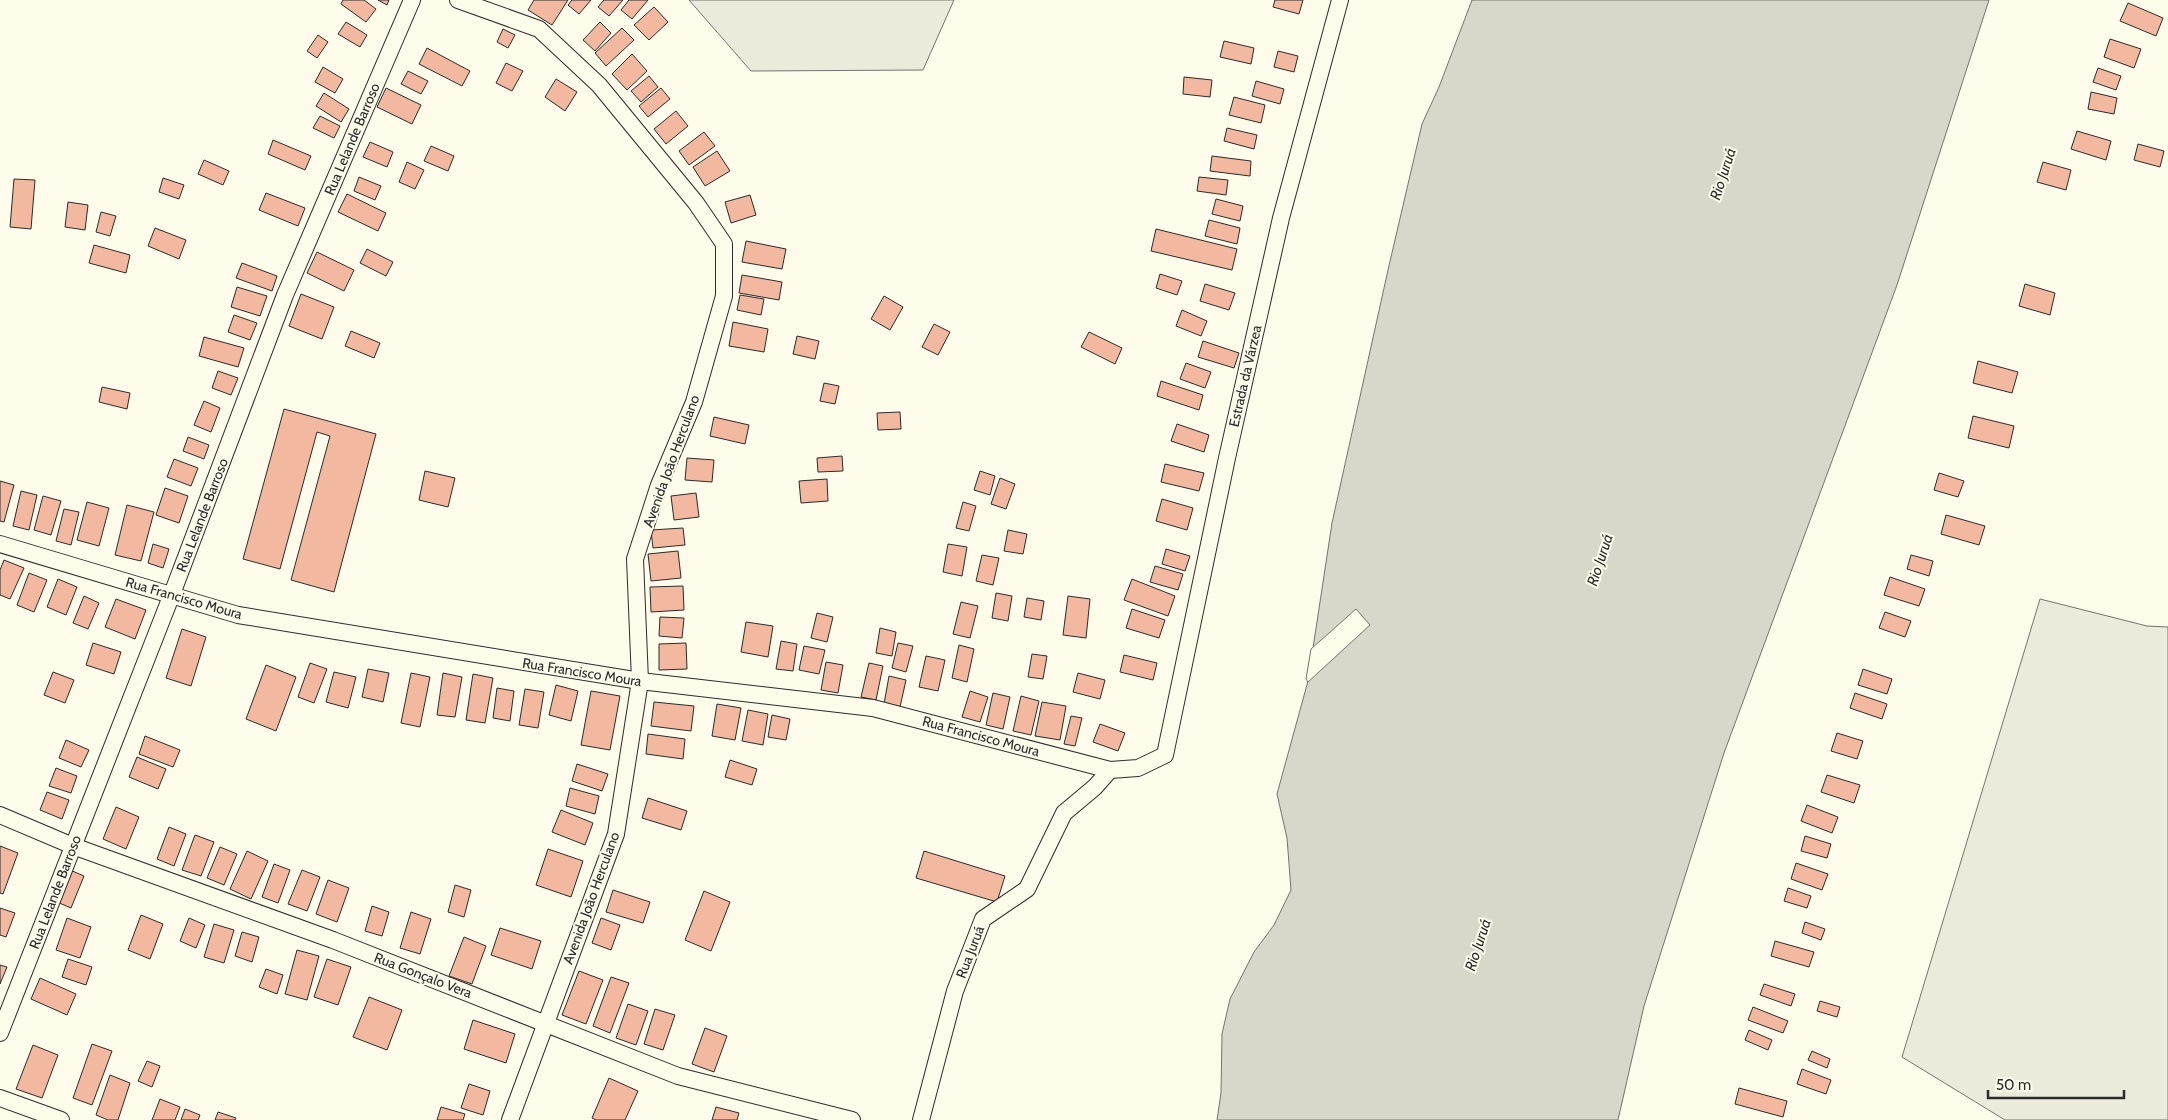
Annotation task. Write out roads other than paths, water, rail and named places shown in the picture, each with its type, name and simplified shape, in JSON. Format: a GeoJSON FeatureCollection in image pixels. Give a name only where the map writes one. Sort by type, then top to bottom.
{"type":"FeatureCollection","features":[{"type":"Feature","properties":{"kind":"street","name":"Rua Lelande Barroso"},"geometry":{"type":"LineString","coordinates":[[0,1033],[172,594],[285,295],[412,0]]}},
{"type":"Feature","properties":{"kind":"street","name":"Avenida João Herculano"},"geometry":{"type":"LineString","coordinates":[[458,0],[539,29],[599,85],[696,203],[724,244],[724,296],[694,402],[659,485],[635,559],[640,681],[616,834],[510,1120]]}},
{"type":"Feature","properties":{"kind":"street","name":"Estrada da Várzea"},"geometry":{"type":"LineString","coordinates":[[1165,755],[1227,458],[1279,228],[1340,0]]}},
{"type":"Feature","properties":{"kind":"street","name":"Rua Francisco Moura"},"geometry":{"type":"LineString","coordinates":[[0,544],[238,615],[640,681],[873,708],[1110,770],[1138,768],[1165,755]]}},
{"type":"Feature","properties":{"kind":"street","name":"Rua Juruá"},"geometry":{"type":"LineString","coordinates":[[921,1120],[955,991],[983,919],[1027,889],[1064,813],[1095,787],[1110,770]]}},
{"type":"Feature","properties":{"kind":"street","name":"Rua Gonçalo Vera"},"geometry":{"type":"LineString","coordinates":[[0,815],[73,846],[333,940],[678,1076],[852,1120]]}},
{"type":"Feature","properties":{"kind":"street"},"geometry":{"type":"LineString","coordinates":[[0,1098],[61,1120]]}},
{"type":"Feature","properties":{"kind":"water","name":"Rio Juruá"},"geometry":{"type":"Polygon","coordinates":[[[1472,0],[1989,0],[1897,285],[1724,753],[1644,1006],[1618,1120],[1217,1120],[1221,1093],[1222,1034],[1230,999],[1254,952],[1274,925],[1291,890],[1287,838],[1277,794],[1308,681],[1332,523],[1388,270],[1422,124],[1439,87],[1472,0]]]}}]}
